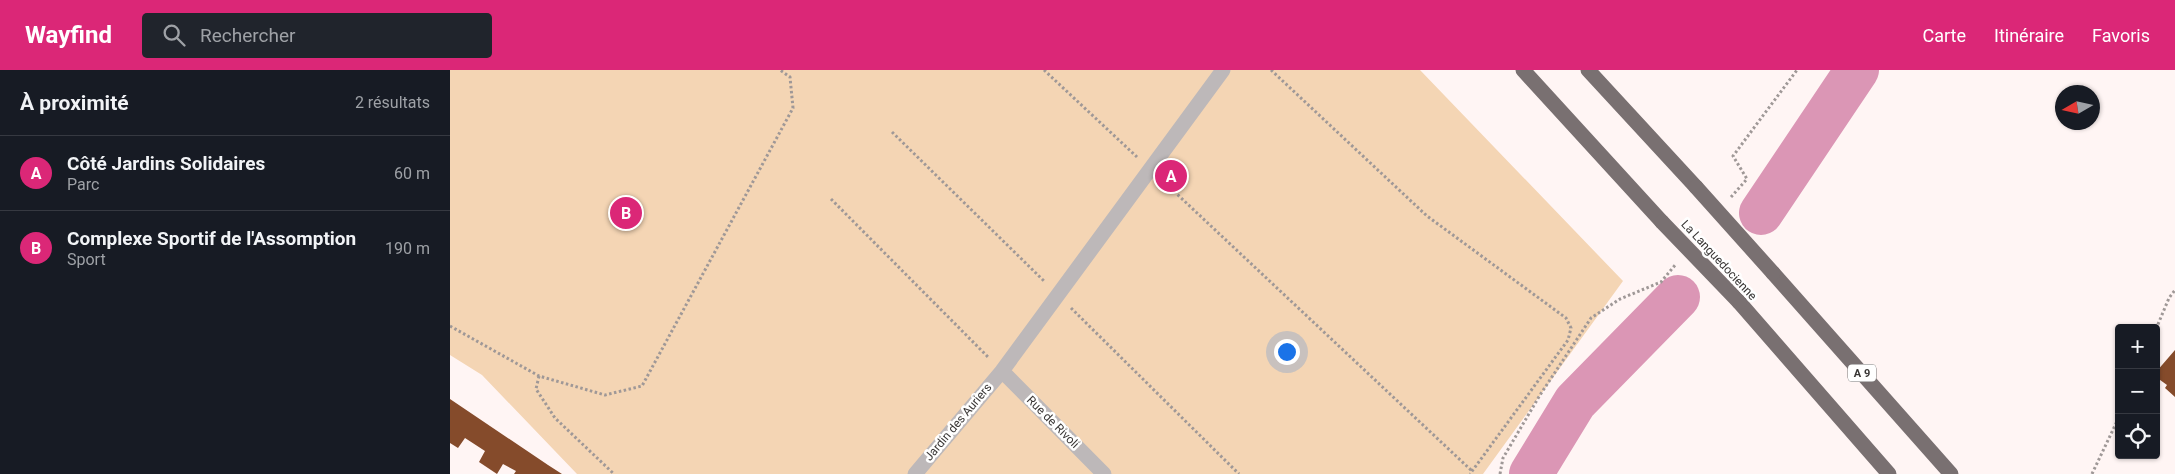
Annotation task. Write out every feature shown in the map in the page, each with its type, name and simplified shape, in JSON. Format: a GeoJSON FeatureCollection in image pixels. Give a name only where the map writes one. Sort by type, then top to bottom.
{"type":"FeatureCollection","features":[{"type":"Feature","properties":{"kind":"highway","name":"La Languedocienne"},"geometry":{"type":"LineString","coordinates":[[1523,70],[1662,222],[1739,302],[1889,474]]}},
{"type":"Feature","properties":{"kind":"highway","name":"A 9"},"geometry":{"type":"LineString","coordinates":[[1588,70],[1696,187],[1951,474]]}},
{"type":"Feature","properties":{"kind":"street","name":"Jardin des Auriers"},"geometry":{"type":"LineString","coordinates":[[915,474],[1002,371],[1223,70]]}},
{"type":"Feature","properties":{"kind":"street","name":"Rue de Rivoli"},"geometry":{"type":"LineString","coordinates":[[1002,371],[1104,474]]}},
{"type":"Feature","properties":{"kind":"path"},"geometry":{"type":"LineString","coordinates":[[450,326],[539,376],[605,395],[642,386],[793,108],[790,77],[780,70]]}},
{"type":"Feature","properties":{"kind":"path"},"geometry":{"type":"LineString","coordinates":[[1044,70],[1471,472],[1568,340],[1571,328],[1566,318],[1427,216],[1271,70]]}},
{"type":"Feature","properties":{"kind":"path"},"geometry":{"type":"LineString","coordinates":[[1729,201],[1747,179],[1733,156],[1797,70]]}},
{"type":"Feature","properties":{"kind":"path"},"geometry":{"type":"LineString","coordinates":[[831,199],[1002,371]]}},
{"type":"Feature","properties":{"kind":"path"},"geometry":{"type":"LineString","coordinates":[[1500,474],[1503,458],[1540,395],[1592,318],[1620,299],[1661,282],[1679,260]]}},
{"type":"Feature","properties":{"kind":"path"},"geometry":{"type":"LineString","coordinates":[[2158,324],[2169,298],[2175,290]]}},
{"type":"Feature","properties":{"kind":"path"},"geometry":{"type":"LineString","coordinates":[[539,376],[536,389],[556,418],[614,474]]}},
{"type":"Feature","properties":{"kind":"path"},"geometry":{"type":"LineString","coordinates":[[2092,474],[2115,425]]}},
{"type":"Feature","properties":{"kind":"shaded area"},"geometry":{"type":"Polygon","coordinates":[[[450,70],[1420,70],[1623,281],[1483,474],[577,474],[482,375],[450,355],[450,70]]]}},
{"type":"Feature","properties":{"kind":"building"},"geometry":{"type":"Polygon","coordinates":[[[2175,350],[2175,397],[2165,388],[2167,385],[2160,380],[2160,367],[2175,350]]]}},
{"type":"Feature","properties":{"kind":"building"},"geometry":{"type":"Polygon","coordinates":[[[450,399],[562,474],[514,474],[516,471],[503,464],[497,474],[479,462],[485,451],[465,438],[458,448],[450,443],[450,399]]]}},
{"type":"Feature","properties":{"kind":"waterway"},"geometry":{"type":"LineString","coordinates":[[1761,213],[1857,70]]}},
{"type":"Feature","properties":{"kind":"waterway"},"geometry":{"type":"LineString","coordinates":[[1531,474],[1575,402],[1678,297]]}},
{"type":"Feature","properties":{"kind":"place","name":"Côté Jardins Solidaires"},"geometry":{"type":"Point","coordinates":[1171,176]}},
{"type":"Feature","properties":{"kind":"place","name":"Complexe Sportif de l'Assomption"},"geometry":{"type":"Point","coordinates":[626,213]}}]}
